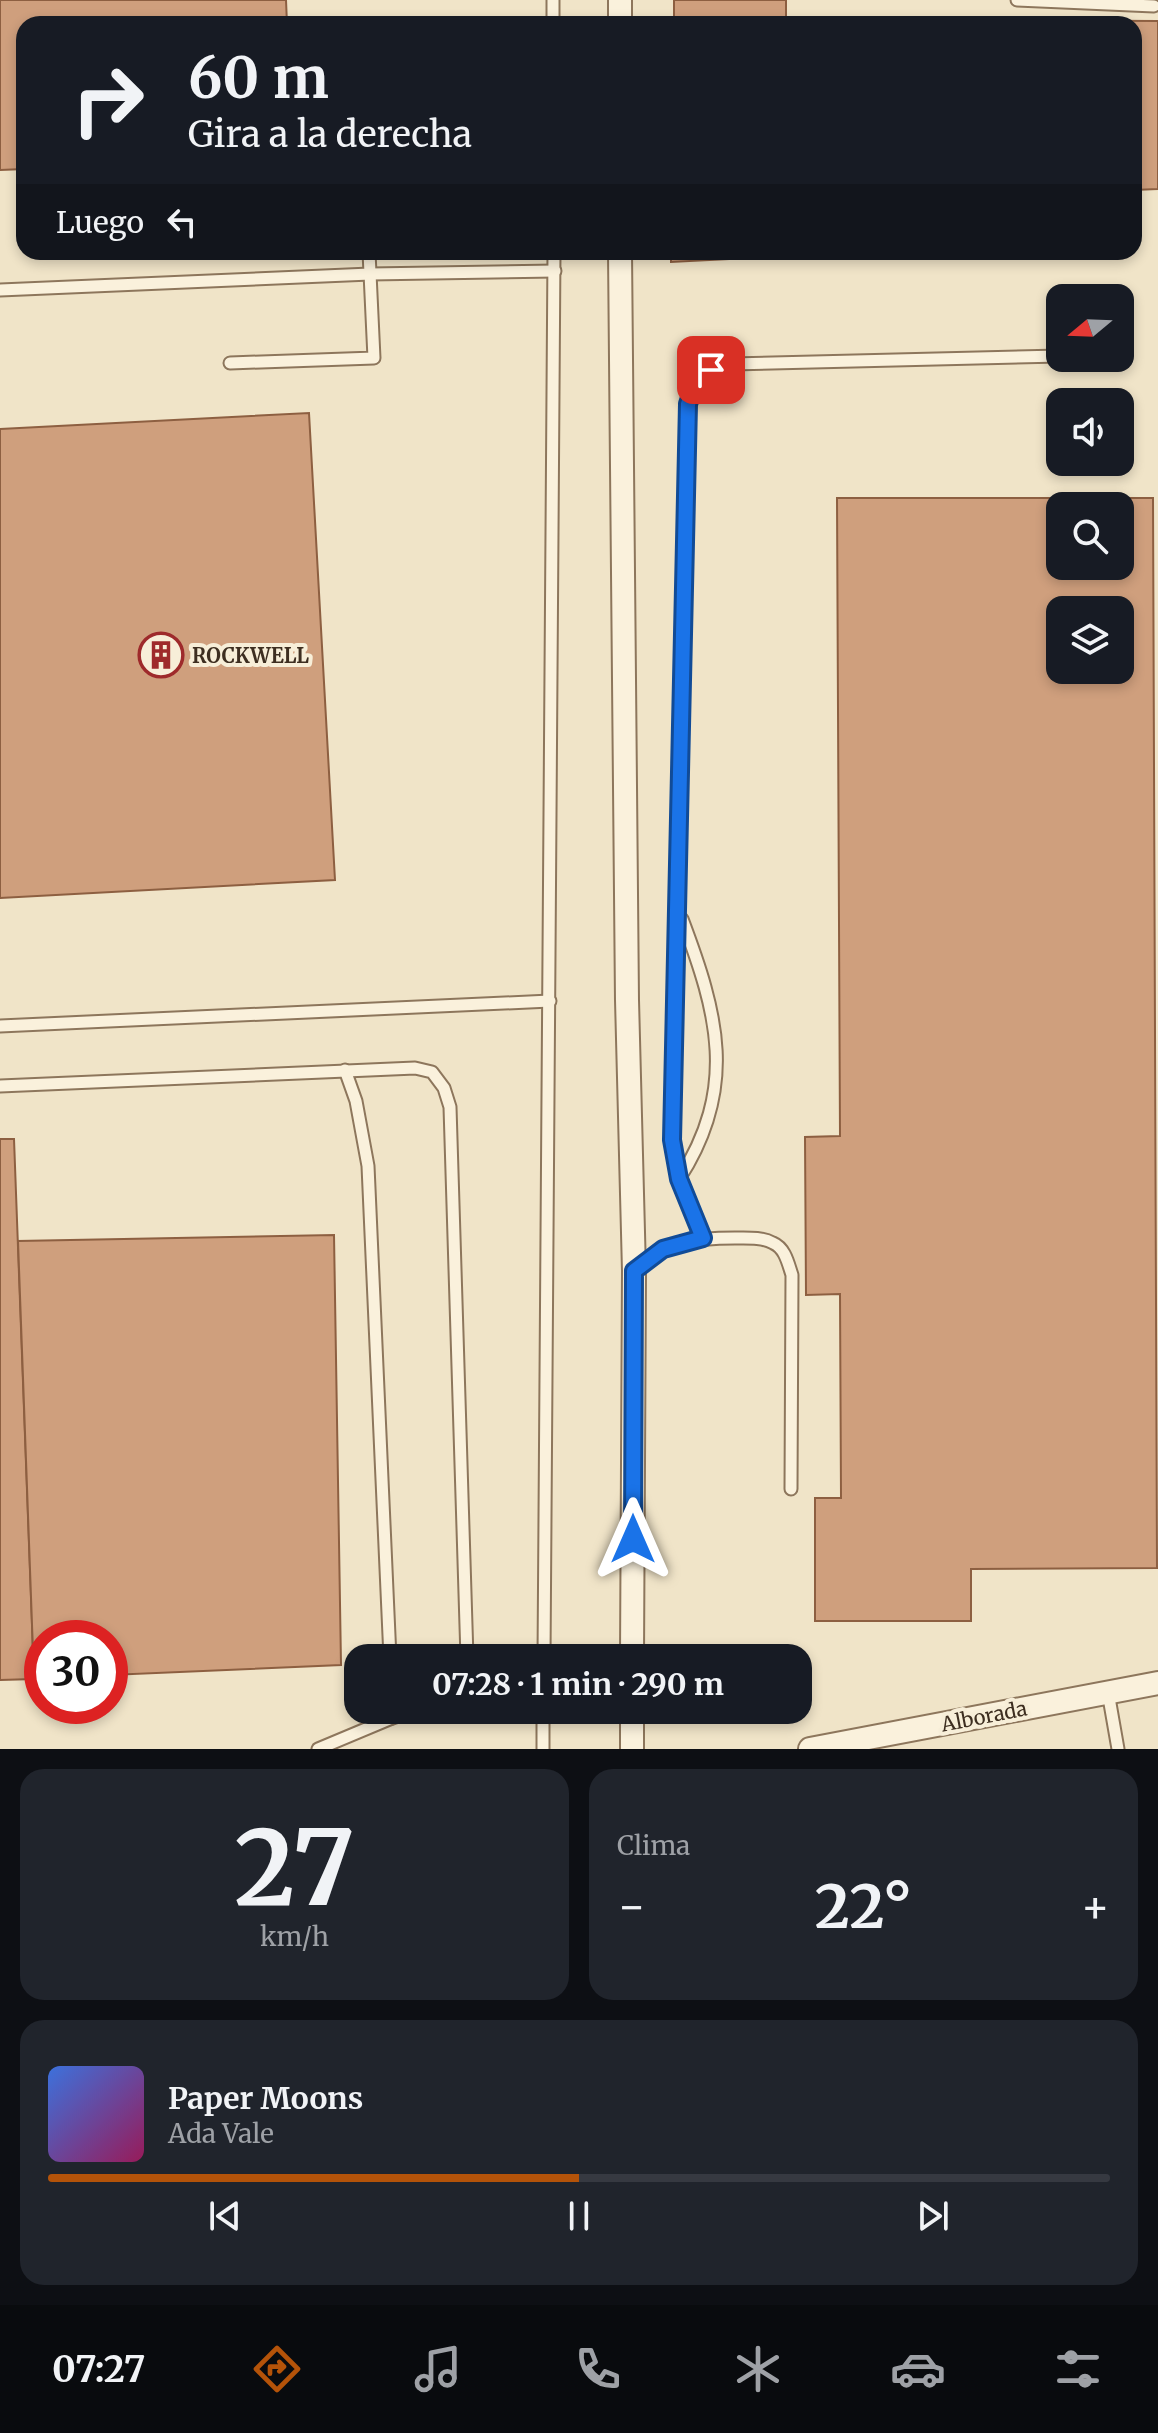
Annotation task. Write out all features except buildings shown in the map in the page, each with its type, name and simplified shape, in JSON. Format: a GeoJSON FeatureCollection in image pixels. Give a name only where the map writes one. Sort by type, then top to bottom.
{"type":"FeatureCollection","features":[{"type":"Feature","properties":{"kind":"street"},"geometry":{"type":"LineString","coordinates":[[620,260],[627,1000],[634,1271],[632,1644]]}},
{"type":"Feature","properties":{"kind":"street","name":"Alborada"},"geometry":{"type":"LineString","coordinates":[[810,1749],[1158,1683]]}},
{"type":"Feature","properties":{"kind":"street"},"geometry":{"type":"LineString","coordinates":[[632,1724],[632,1749]]}},
{"type":"Feature","properties":{"kind":"lane"},"geometry":{"type":"LineString","coordinates":[[1017,0],[1154,6]]}},
{"type":"Feature","properties":{"kind":"lane"},"geometry":{"type":"LineString","coordinates":[[230,363],[374,358],[369,260]]}},
{"type":"Feature","properties":{"kind":"lane"},"geometry":{"type":"LineString","coordinates":[[544,1644],[554,260]]}},
{"type":"Feature","properties":{"kind":"lane"},"geometry":{"type":"LineString","coordinates":[[0,290],[370,274],[555,271]]}},
{"type":"Feature","properties":{"kind":"lane"},"geometry":{"type":"LineString","coordinates":[[703,1238],[679,1179],[672,1140],[688,404],[695,383],[711,370],[731,364],[1046,356]]}},
{"type":"Feature","properties":{"kind":"lane"},"geometry":{"type":"LineString","coordinates":[[679,911],[713,1014],[718,1063],[713,1106],[701,1145],[679,1179]]}},
{"type":"Feature","properties":{"kind":"lane"},"geometry":{"type":"LineString","coordinates":[[0,1026],[550,1001]]}},
{"type":"Feature","properties":{"kind":"lane"},"geometry":{"type":"LineString","coordinates":[[0,1086],[345,1070],[415,1068],[432,1072],[444,1088],[450,1107],[467,1644]]}},
{"type":"Feature","properties":{"kind":"lane"},"geometry":{"type":"LineString","coordinates":[[345,1070],[360,1116],[368,1166],[389,1644]]}},
{"type":"Feature","properties":{"kind":"lane"},"geometry":{"type":"LineString","coordinates":[[634,1271],[663,1249],[703,1238],[758,1238],[776,1243],[792,1275],[791,1489]]}},
{"type":"Feature","properties":{"kind":"lane"},"geometry":{"type":"LineString","coordinates":[[1108,1692],[1118,1749]]}},
{"type":"Feature","properties":{"kind":"lane"},"geometry":{"type":"LineString","coordinates":[[318,1749],[371,1724]]}},
{"type":"Feature","properties":{"kind":"lane"},"geometry":{"type":"LineString","coordinates":[[543,1724],[543,1749]]}},
{"type":"Feature","properties":{"kind":"place","name":"ROCKWELL"},"geometry":{"type":"Point","coordinates":[161,655]}},
{"type":"Feature","properties":{"kind":"route"},"geometry":{"type":"LineString","coordinates":[[633,1539],[634,1271],[663,1249],[703,1238],[688,1208],[672,1140],[688,404],[695,383],[711,370]]}}]}
